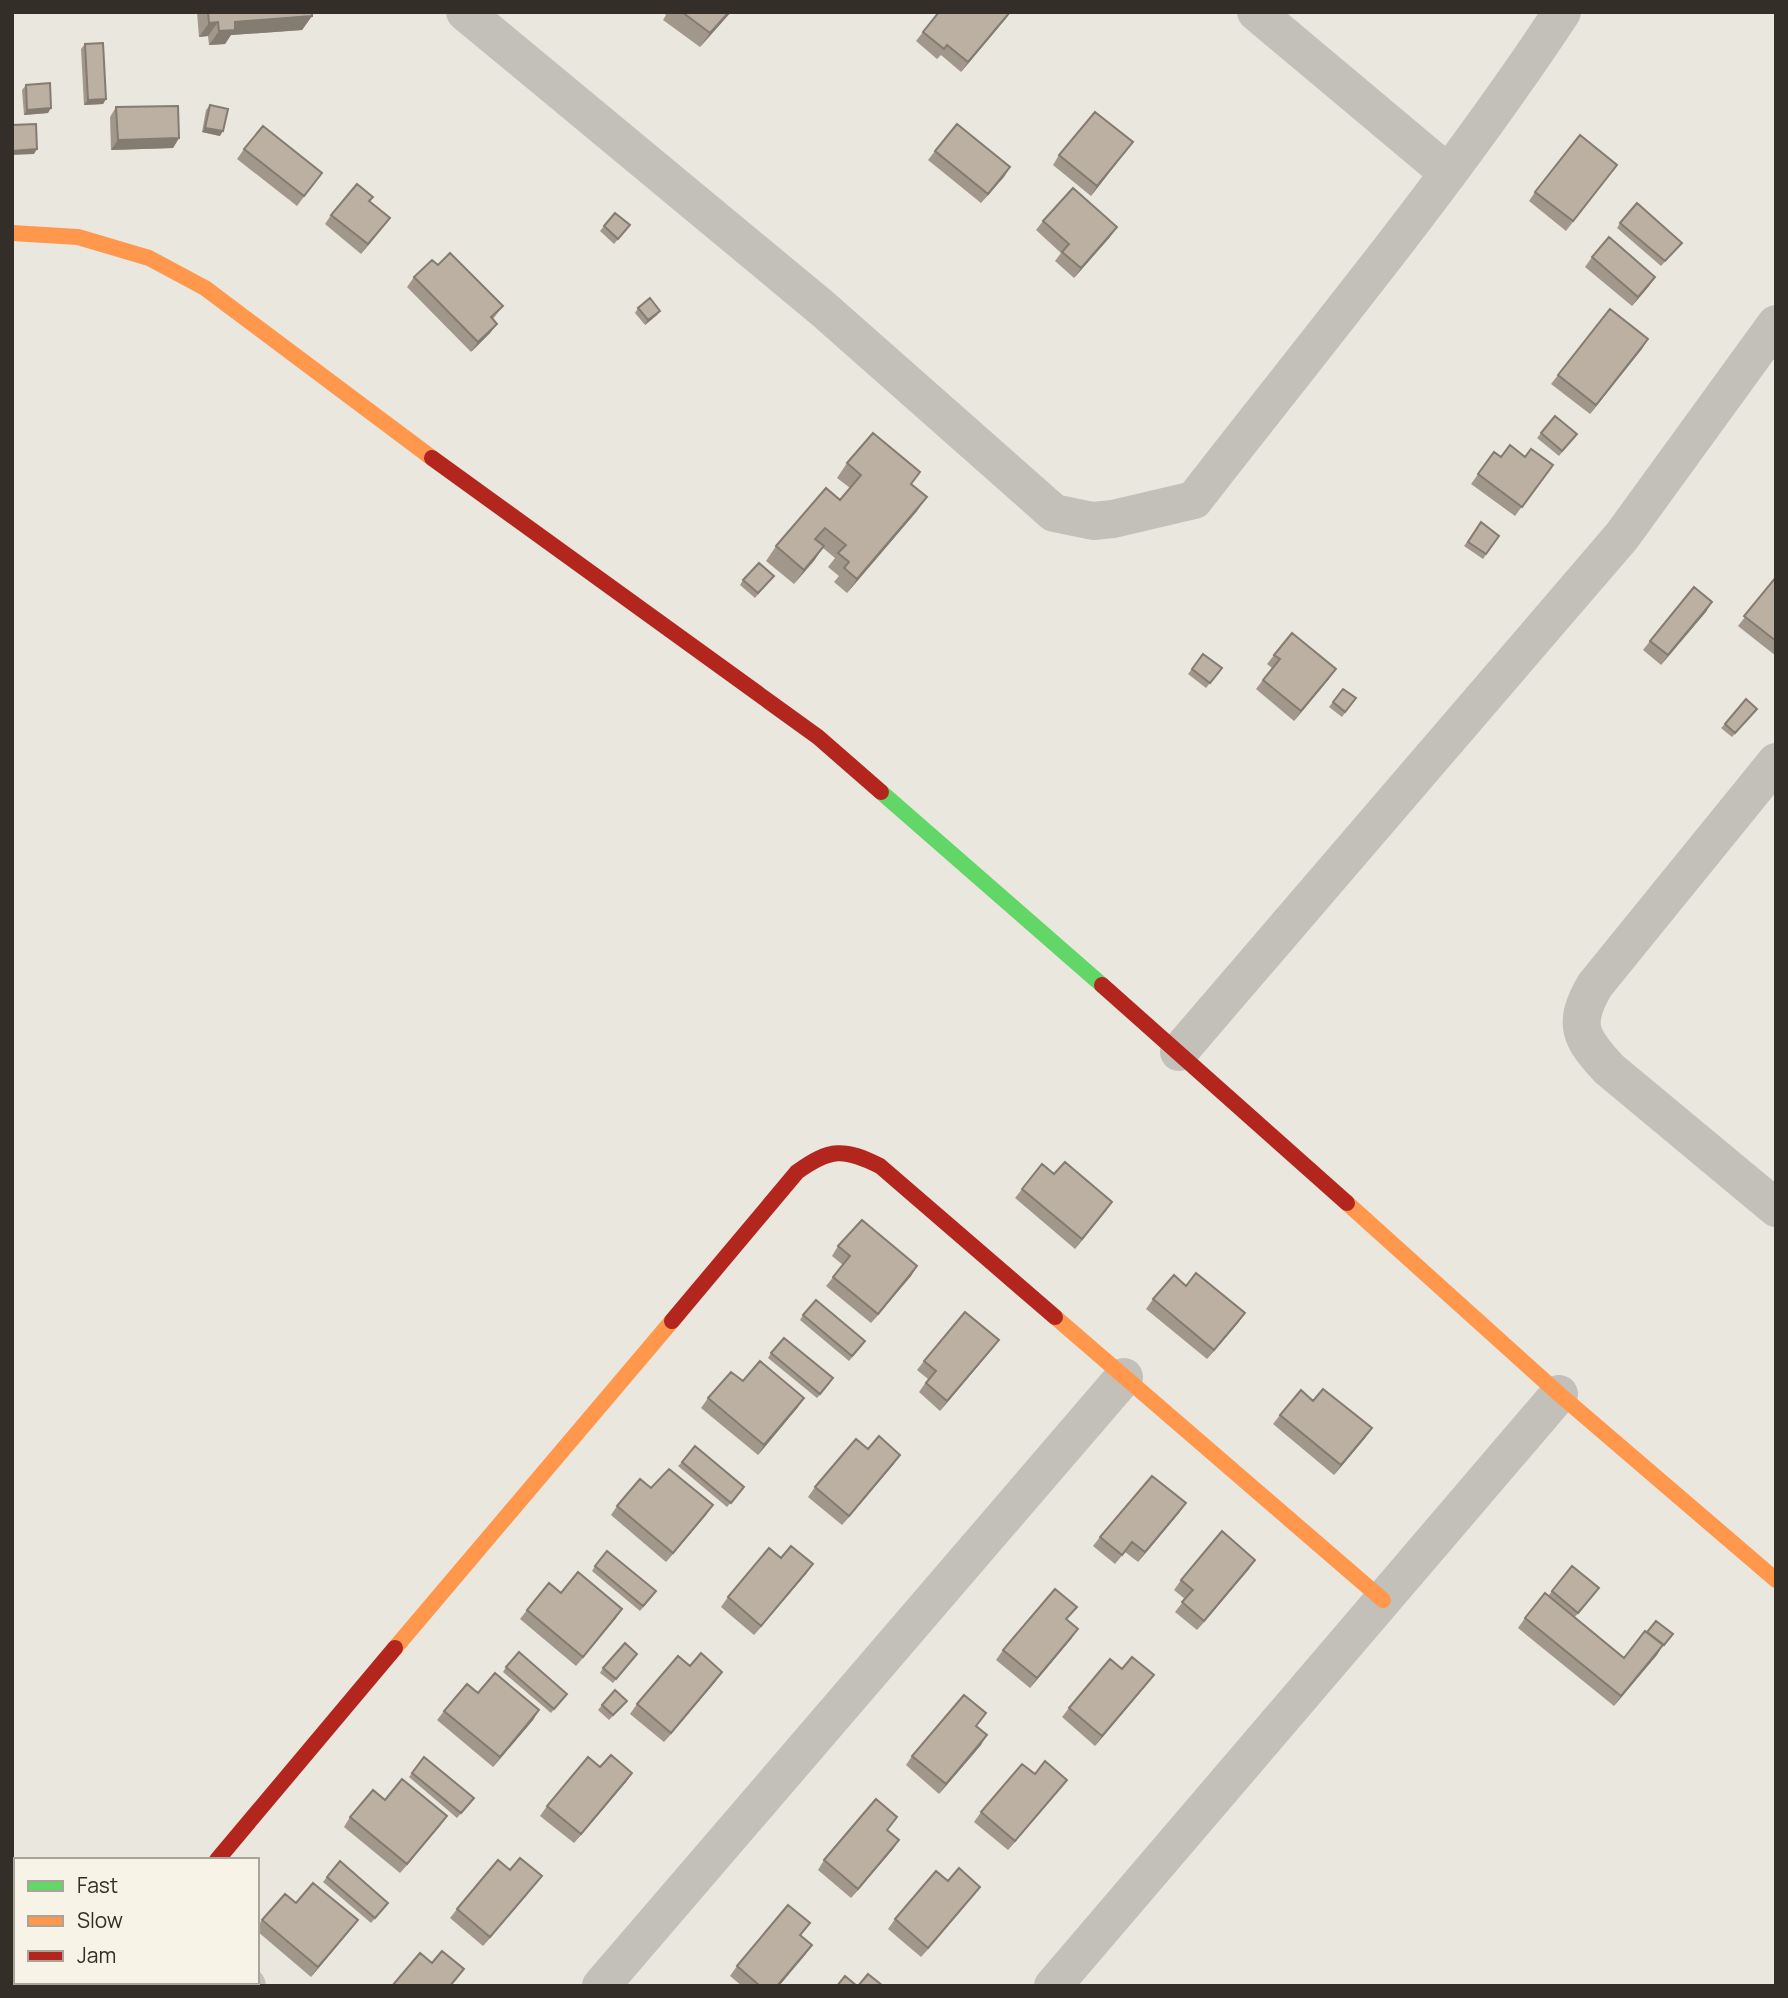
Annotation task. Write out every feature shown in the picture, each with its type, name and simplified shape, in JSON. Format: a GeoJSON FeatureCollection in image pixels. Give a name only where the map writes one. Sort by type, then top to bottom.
{"type":"FeatureCollection","features":[{"type":"Feature","properties":{"kind":"street"},"geometry":{"type":"LineString","coordinates":[[1256,12],[1448,173]]}},
{"type":"Feature","properties":{"kind":"street"},"geometry":{"type":"LineString","coordinates":[[465,13],[822,308],[1054,513],[1073,518],[1113,519],[1194,500],[1448,173],[1520,76],[1562,12]]}},
{"type":"Feature","properties":{"kind":"street"},"geometry":{"type":"LineString","coordinates":[[12,233],[78,237],[149,258],[205,288],[300,362],[818,737],[1179,1052],[1559,1394],[1776,1580]]}},
{"type":"Feature","properties":{"kind":"street"},"geometry":{"type":"LineString","coordinates":[[1179,1052],[1622,536],[1776,324]]}},
{"type":"Feature","properties":{"kind":"street"},"geometry":{"type":"LineString","coordinates":[[1776,762],[1595,985],[1583,1006],[1580,1026],[1591,1050],[1609,1069],[1776,1208]]}},
{"type":"Feature","properties":{"kind":"street"},"geometry":{"type":"LineString","coordinates":[[219,1858],[797,1172],[820,1154],[853,1152],[880,1167],[1383,1600]]}},
{"type":"Feature","properties":{"kind":"street"},"geometry":{"type":"LineString","coordinates":[[601,1986],[1124,1377]]}},
{"type":"Feature","properties":{"kind":"street"},"geometry":{"type":"LineString","coordinates":[[1053,1986],[1559,1394]]}},
{"type":"Feature","properties":{"kind":"building"},"geometry":{"type":"Polygon","coordinates":[[[208,12],[312,12],[312,16],[235,22],[235,30],[219,31],[218,22],[209,23],[208,12]]]}},
{"type":"Feature","properties":{"kind":"building"},"geometry":{"type":"Polygon","coordinates":[[[682,12],[729,12],[710,33],[682,12]]]}},
{"type":"Feature","properties":{"kind":"building"},"geometry":{"type":"Polygon","coordinates":[[[939,12],[1010,12],[968,62],[947,45],[944,49],[923,32],[939,12]]]}},
{"type":"Feature","properties":{"kind":"building"},"geometry":{"type":"Polygon","coordinates":[[[103,43],[106,99],[88,100],[85,44],[103,43]]]}},
{"type":"Feature","properties":{"kind":"building"},"geometry":{"type":"Polygon","coordinates":[[[50,83],[51,108],[27,110],[26,85],[50,83]]]}},
{"type":"Feature","properties":{"kind":"building"},"geometry":{"type":"Polygon","coordinates":[[[210,105],[228,109],[223,131],[205,128],[210,105]]]}},
{"type":"Feature","properties":{"kind":"building"},"geometry":{"type":"Polygon","coordinates":[[[178,106],[179,138],[118,140],[116,107],[178,106]]]}},
{"type":"Feature","properties":{"kind":"building"},"geometry":{"type":"Polygon","coordinates":[[[1095,112],[1133,142],[1097,186],[1059,155],[1095,112]]]}},
{"type":"Feature","properties":{"kind":"building"},"geometry":{"type":"Polygon","coordinates":[[[36,124],[37,149],[12,151],[12,125],[36,124]]]}},
{"type":"Feature","properties":{"kind":"building"},"geometry":{"type":"Polygon","coordinates":[[[957,124],[1010,167],[988,194],[935,151],[957,124]]]}},
{"type":"Feature","properties":{"kind":"building"},"geometry":{"type":"Polygon","coordinates":[[[263,126],[322,173],[304,196],[244,149],[263,126]]]}},
{"type":"Feature","properties":{"kind":"building"},"geometry":{"type":"Polygon","coordinates":[[[1580,135],[1617,165],[1573,221],[1535,192],[1580,135]]]}},
{"type":"Feature","properties":{"kind":"building"},"geometry":{"type":"Polygon","coordinates":[[[357,184],[373,197],[369,201],[390,218],[368,244],[331,215],[357,184]]]}},
{"type":"Feature","properties":{"kind":"building"},"geometry":{"type":"Polygon","coordinates":[[[1073,188],[1117,227],[1081,268],[1062,252],[1069,244],[1043,221],[1073,188]]]}},
{"type":"Feature","properties":{"kind":"building"},"geometry":{"type":"Polygon","coordinates":[[[1637,203],[1682,243],[1665,261],[1620,223],[1637,203]]]}},
{"type":"Feature","properties":{"kind":"building"},"geometry":{"type":"Polygon","coordinates":[[[615,213],[630,225],[618,239],[604,226],[615,213]]]}},
{"type":"Feature","properties":{"kind":"building"},"geometry":{"type":"Polygon","coordinates":[[[1609,237],[1655,277],[1638,297],[1592,257],[1609,237]]]}},
{"type":"Feature","properties":{"kind":"building"},"geometry":{"type":"Polygon","coordinates":[[[450,253],[503,306],[491,317],[497,324],[478,342],[414,277],[432,260],[438,265],[450,253]]]}},
{"type":"Feature","properties":{"kind":"building"},"geometry":{"type":"Polygon","coordinates":[[[650,298],[660,311],[648,320],[638,308],[650,298]]]}},
{"type":"Feature","properties":{"kind":"building"},"geometry":{"type":"Polygon","coordinates":[[[1610,309],[1648,339],[1596,405],[1558,375],[1610,309]]]}},
{"type":"Feature","properties":{"kind":"building"},"geometry":{"type":"Polygon","coordinates":[[[1555,416],[1577,434],[1562,451],[1541,433],[1555,416]]]}},
{"type":"Feature","properties":{"kind":"building"},"geometry":{"type":"Polygon","coordinates":[[[873,433],[920,472],[911,484],[927,497],[857,579],[844,568],[849,562],[838,553],[846,545],[825,528],[815,539],[824,546],[804,570],[776,546],[826,488],[840,500],[861,475],[847,463],[873,433]]]}},
{"type":"Feature","properties":{"kind":"building"},"geometry":{"type":"Polygon","coordinates":[[[1510,445],[1525,457],[1531,449],[1553,465],[1522,507],[1478,474],[1494,452],[1501,457],[1510,445]]]}},
{"type":"Feature","properties":{"kind":"building"},"geometry":{"type":"Polygon","coordinates":[[[1481,522],[1499,536],[1486,554],[1468,542],[1481,522]]]}},
{"type":"Feature","properties":{"kind":"building"},"geometry":{"type":"Polygon","coordinates":[[[759,563],[774,576],[758,593],[743,580],[759,563]]]}},
{"type":"Feature","properties":{"kind":"building"},"geometry":{"type":"Polygon","coordinates":[[[1776,577],[1776,641],[1744,616],[1776,577]]]}},
{"type":"Feature","properties":{"kind":"building"},"geometry":{"type":"Polygon","coordinates":[[[1694,587],[1712,602],[1668,655],[1650,641],[1694,587]]]}},
{"type":"Feature","properties":{"kind":"building"},"geometry":{"type":"Polygon","coordinates":[[[1292,633],[1336,669],[1301,711],[1263,680],[1280,659],[1274,655],[1292,633]]]}},
{"type":"Feature","properties":{"kind":"building"},"geometry":{"type":"Polygon","coordinates":[[[1203,654],[1222,668],[1210,683],[1192,669],[1203,654]]]}},
{"type":"Feature","properties":{"kind":"building"},"geometry":{"type":"Polygon","coordinates":[[[1343,689],[1356,698],[1345,712],[1333,702],[1343,689]]]}},
{"type":"Feature","properties":{"kind":"building"},"geometry":{"type":"Polygon","coordinates":[[[1746,699],[1757,709],[1735,733],[1725,724],[1746,699]]]}},
{"type":"Feature","properties":{"kind":"building"},"geometry":{"type":"Polygon","coordinates":[[[1065,1162],[1112,1202],[1082,1239],[1022,1189],[1042,1164],[1054,1174],[1065,1162]]]}},
{"type":"Feature","properties":{"kind":"building"},"geometry":{"type":"Polygon","coordinates":[[[862,1220],[917,1266],[878,1314],[833,1277],[850,1256],[838,1246],[862,1220]]]}},
{"type":"Feature","properties":{"kind":"building"},"geometry":{"type":"Polygon","coordinates":[[[1196,1273],[1245,1313],[1214,1350],[1153,1299],[1174,1275],[1186,1286],[1196,1273]]]}},
{"type":"Feature","properties":{"kind":"building"},"geometry":{"type":"Polygon","coordinates":[[[816,1300],[865,1341],[852,1356],[803,1315],[816,1300]]]}},
{"type":"Feature","properties":{"kind":"building"},"geometry":{"type":"Polygon","coordinates":[[[965,1312],[999,1340],[947,1401],[926,1383],[936,1371],[924,1361],[965,1312]]]}},
{"type":"Feature","properties":{"kind":"building"},"geometry":{"type":"Polygon","coordinates":[[[784,1338],[833,1378],[820,1394],[771,1353],[784,1338]]]}},
{"type":"Feature","properties":{"kind":"building"},"geometry":{"type":"Polygon","coordinates":[[[760,1361],[804,1398],[764,1445],[708,1398],[731,1372],[743,1381],[760,1361]]]}},
{"type":"Feature","properties":{"kind":"building"},"geometry":{"type":"Polygon","coordinates":[[[1323,1389],[1372,1428],[1341,1465],[1280,1415],[1301,1390],[1313,1401],[1323,1389]]]}},
{"type":"Feature","properties":{"kind":"building"},"geometry":{"type":"Polygon","coordinates":[[[879,1436],[900,1455],[849,1516],[815,1487],[856,1439],[868,1449],[879,1436]]]}},
{"type":"Feature","properties":{"kind":"building"},"geometry":{"type":"Polygon","coordinates":[[[695,1446],[744,1487],[731,1503],[682,1462],[695,1446]]]}},
{"type":"Feature","properties":{"kind":"building"},"geometry":{"type":"Polygon","coordinates":[[[669,1469],[713,1505],[673,1553],[617,1506],[640,1479],[651,1488],[669,1469]]]}},
{"type":"Feature","properties":{"kind":"building"},"geometry":{"type":"Polygon","coordinates":[[[1152,1476],[1186,1503],[1145,1552],[1132,1542],[1122,1555],[1100,1537],[1152,1476]]]}},
{"type":"Feature","properties":{"kind":"building"},"geometry":{"type":"Polygon","coordinates":[[[1222,1531],[1255,1560],[1204,1621],[1182,1602],[1193,1590],[1181,1580],[1222,1531]]]}},
{"type":"Feature","properties":{"kind":"building"},"geometry":{"type":"Polygon","coordinates":[[[791,1546],[813,1564],[761,1626],[728,1597],[769,1548],[781,1558],[791,1546]]]}},
{"type":"Feature","properties":{"kind":"building"},"geometry":{"type":"Polygon","coordinates":[[[607,1551],[656,1591],[643,1606],[595,1566],[607,1551]]]}},
{"type":"Feature","properties":{"kind":"building"},"geometry":{"type":"Polygon","coordinates":[[[1572,1566],[1599,1588],[1578,1613],[1552,1591],[1572,1566]]]}},
{"type":"Feature","properties":{"kind":"building"},"geometry":{"type":"Polygon","coordinates":[[[578,1572],[622,1609],[583,1657],[527,1610],[549,1583],[561,1593],[578,1572]]]}},
{"type":"Feature","properties":{"kind":"building"},"geometry":{"type":"Polygon","coordinates":[[[1055,1589],[1077,1607],[1066,1619],[1078,1629],[1037,1678],[1003,1650],[1055,1589]]]}},
{"type":"Feature","properties":{"kind":"building"},"geometry":{"type":"Polygon","coordinates":[[[1545,1593],[1624,1658],[1645,1631],[1663,1645],[1621,1696],[1525,1618],[1545,1593]]]}},
{"type":"Feature","properties":{"kind":"building"},"geometry":{"type":"Polygon","coordinates":[[[1656,1621],[1673,1634],[1664,1645],[1647,1632],[1656,1621]]]}},
{"type":"Feature","properties":{"kind":"building"},"geometry":{"type":"Polygon","coordinates":[[[625,1643],[637,1654],[616,1679],[603,1668],[625,1643]]]}},
{"type":"Feature","properties":{"kind":"building"},"geometry":{"type":"Polygon","coordinates":[[[519,1652],[567,1694],[554,1709],[506,1667],[519,1652]]]}},
{"type":"Feature","properties":{"kind":"building"},"geometry":{"type":"Polygon","coordinates":[[[701,1653],[722,1672],[671,1733],[637,1704],[678,1656],[690,1666],[701,1653]]]}},
{"type":"Feature","properties":{"kind":"building"},"geometry":{"type":"Polygon","coordinates":[[[1132,1657],[1154,1675],[1102,1736],[1069,1708],[1110,1659],[1122,1669],[1132,1657]]]}},
{"type":"Feature","properties":{"kind":"building"},"geometry":{"type":"Polygon","coordinates":[[[495,1673],[539,1710],[500,1757],[444,1711],[467,1684],[478,1693],[495,1673]]]}},
{"type":"Feature","properties":{"kind":"building"},"geometry":{"type":"Polygon","coordinates":[[[615,1690],[627,1701],[613,1715],[602,1705],[615,1690]]]}},
{"type":"Feature","properties":{"kind":"building"},"geometry":{"type":"Polygon","coordinates":[[[964,1695],[986,1713],[976,1726],[987,1735],[946,1784],[912,1756],[964,1695]]]}},
{"type":"Feature","properties":{"kind":"building"},"geometry":{"type":"Polygon","coordinates":[[[611,1755],[632,1773],[581,1834],[547,1806],[588,1757],[600,1767],[611,1755]]]}},
{"type":"Feature","properties":{"kind":"building"},"geometry":{"type":"Polygon","coordinates":[[[424,1757],[474,1798],[461,1813],[412,1773],[424,1757]]]}},
{"type":"Feature","properties":{"kind":"building"},"geometry":{"type":"Polygon","coordinates":[[[1045,1761],[1067,1780],[1015,1841],[981,1812],[1022,1764],[1035,1774],[1045,1761]]]}},
{"type":"Feature","properties":{"kind":"building"},"geometry":{"type":"Polygon","coordinates":[[[402,1779],[447,1816],[407,1864],[350,1817],[373,1790],[385,1800],[402,1779]]]}},
{"type":"Feature","properties":{"kind":"building"},"geometry":{"type":"Polygon","coordinates":[[[876,1799],[897,1817],[887,1830],[899,1840],[858,1889],[824,1860],[876,1799]]]}},
{"type":"Feature","properties":{"kind":"building"},"geometry":{"type":"Polygon","coordinates":[[[520,1858],[542,1876],[490,1937],[457,1909],[498,1860],[510,1870],[520,1858]]]}},
{"type":"Feature","properties":{"kind":"building"},"geometry":{"type":"Polygon","coordinates":[[[340,1861],[388,1903],[375,1918],[327,1877],[340,1861]]]}},
{"type":"Feature","properties":{"kind":"building"},"geometry":{"type":"Polygon","coordinates":[[[959,1868],[980,1887],[928,1948],[895,1919],[936,1871],[948,1881],[959,1868]]]}},
{"type":"Feature","properties":{"kind":"building"},"geometry":{"type":"Polygon","coordinates":[[[313,1883],[358,1920],[318,1967],[262,1920],[285,1894],[296,1903],[313,1883]]]}},
{"type":"Feature","properties":{"kind":"building"},"geometry":{"type":"Polygon","coordinates":[[[788,1905],[810,1923],[800,1935],[812,1945],[777,1986],[760,1986],[737,1966],[788,1905]]]}},
{"type":"Feature","properties":{"kind":"building"},"geometry":{"type":"Polygon","coordinates":[[[442,1951],[464,1969],[450,1986],[392,1986],[420,1953],[432,1963],[442,1951]]]}},
{"type":"Feature","properties":{"kind":"building"},"geometry":{"type":"Polygon","coordinates":[[[868,1974],[883,1986],[858,1986],[868,1974]]]}},
{"type":"Feature","properties":{"kind":"building"},"geometry":{"type":"Polygon","coordinates":[[[845,1976],[857,1986],[837,1986],[845,1976]]]}},
{"type":"Feature","properties":{"kind":"traffic: fast"},"geometry":{"type":"LineString","coordinates":[[881,792],[1102,985]]}},
{"type":"Feature","properties":{"kind":"traffic: slow"},"geometry":{"type":"LineString","coordinates":[[12,233],[78,237],[149,258],[205,288],[432,458]]}},
{"type":"Feature","properties":{"kind":"traffic: slow"},"geometry":{"type":"LineString","coordinates":[[1347,1203],[1559,1394],[1776,1580]]}},
{"type":"Feature","properties":{"kind":"traffic: slow"},"geometry":{"type":"LineString","coordinates":[[1055,1317],[1383,1600]]}},
{"type":"Feature","properties":{"kind":"traffic: slow"},"geometry":{"type":"LineString","coordinates":[[395,1648],[672,1321]]}},
{"type":"Feature","properties":{"kind":"traffic: jam"},"geometry":{"type":"LineString","coordinates":[[432,458],[818,737],[881,792]]}},
{"type":"Feature","properties":{"kind":"traffic: jam"},"geometry":{"type":"LineString","coordinates":[[1102,985],[1347,1203]]}},
{"type":"Feature","properties":{"kind":"traffic: jam"},"geometry":{"type":"LineString","coordinates":[[672,1321],[797,1172],[819,1158],[837,1153],[856,1156],[880,1166],[1055,1317]]}},
{"type":"Feature","properties":{"kind":"traffic: jam"},"geometry":{"type":"LineString","coordinates":[[219,1858],[395,1648]]}}]}
